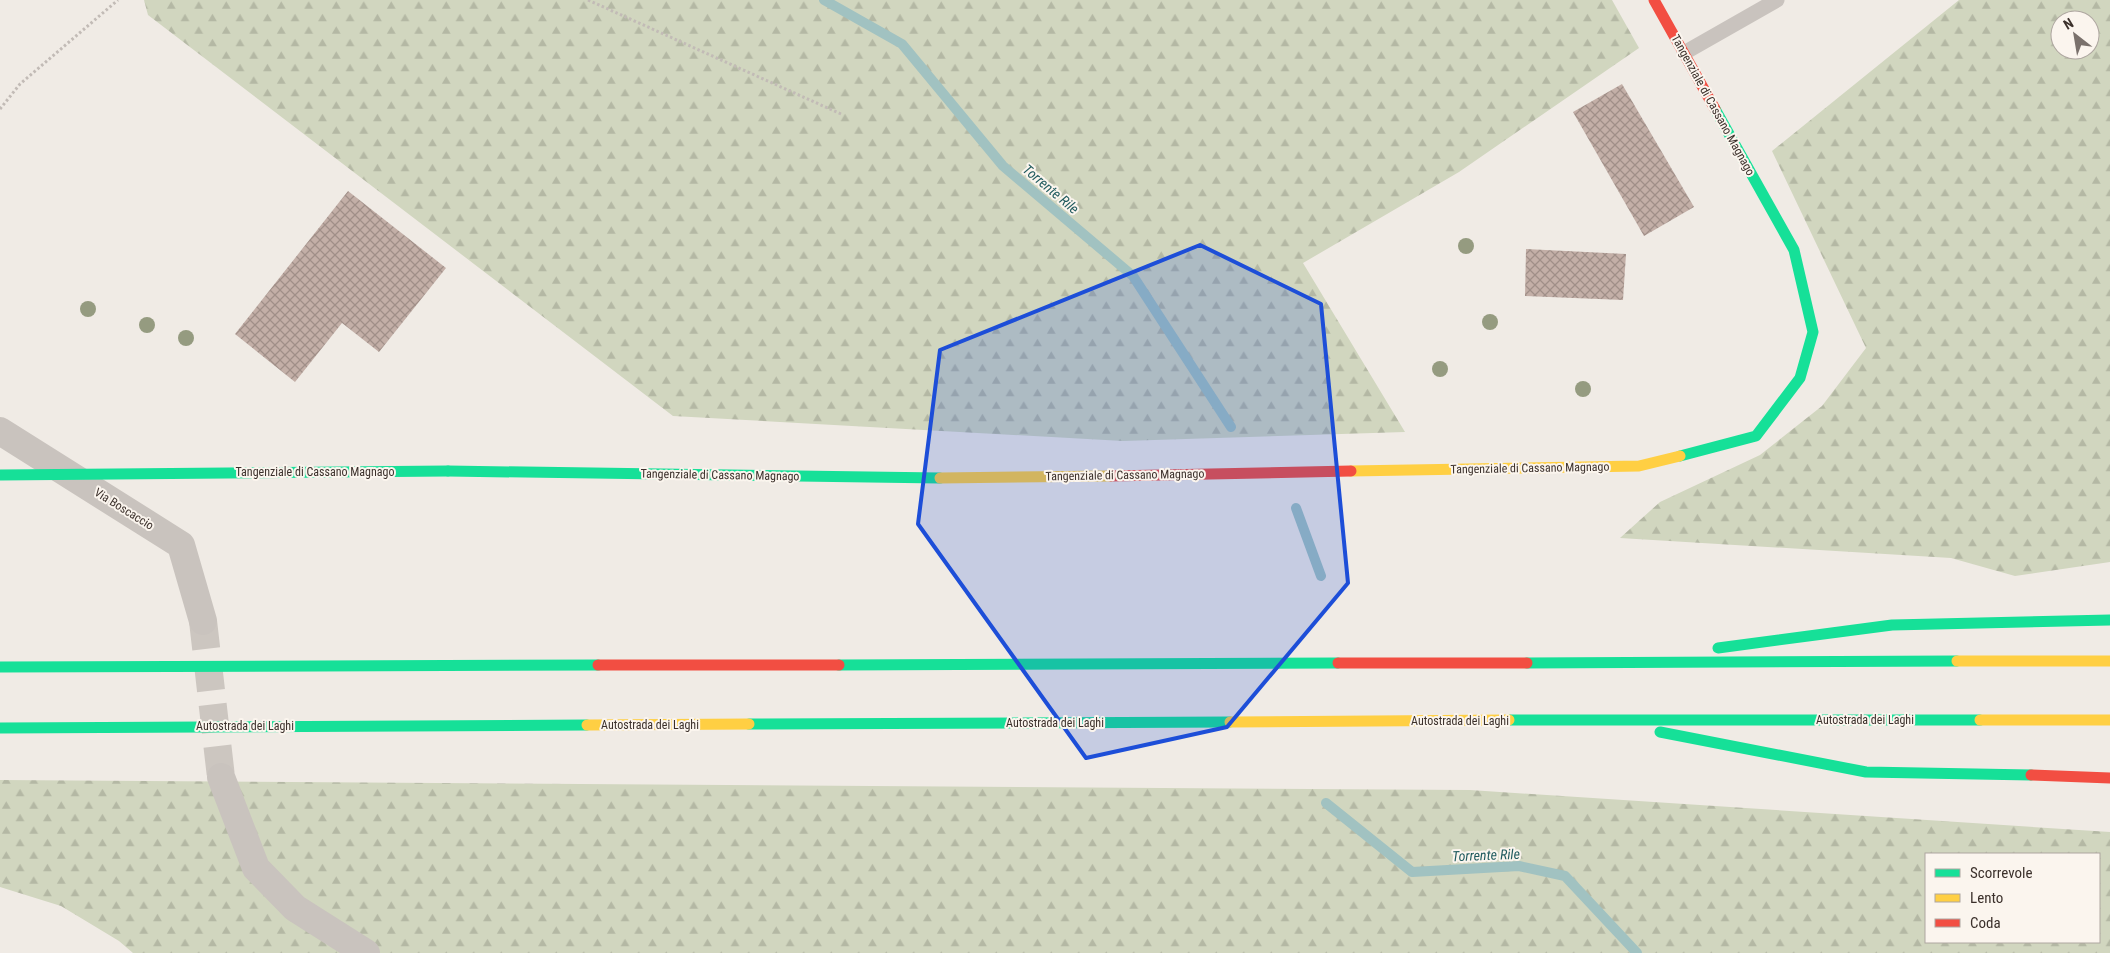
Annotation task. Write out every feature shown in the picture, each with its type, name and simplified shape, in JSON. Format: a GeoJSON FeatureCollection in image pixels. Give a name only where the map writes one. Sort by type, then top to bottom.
{"type":"FeatureCollection","features":[{"type":"Feature","properties":{"kind":"main road","name":"Tangenziale di Cassano Magnago"},"geometry":{"type":"LineString","coordinates":[[0,475],[448,471],[973,478],[1639,466],[1756,436],[1800,378],[1813,332],[1794,250],[1654,0]]}},
{"type":"Feature","properties":{"kind":"main road"},"geometry":{"type":"LineString","coordinates":[[1599,663],[1892,625],[2110,620]]}},
{"type":"Feature","properties":{"kind":"main road"},"geometry":{"type":"LineString","coordinates":[[0,667],[2110,661]]}},
{"type":"Feature","properties":{"kind":"main road"},"geometry":{"type":"LineString","coordinates":[[1597,720],[1866,772],[2018,774],[2110,778]]}},
{"type":"Feature","properties":{"kind":"main road","name":"Autostrada dei Laghi"},"geometry":{"type":"LineString","coordinates":[[0,728],[1597,720],[2110,720]]}},
{"type":"Feature","properties":{"kind":"street","name":"Via Boscaccio"},"geometry":{"type":"LineString","coordinates":[[0,431],[181,545],[203,621]]}},
{"type":"Feature","properties":{"kind":"street"},"geometry":{"type":"LineString","coordinates":[[221,777],[256,868],[295,908],[366,953]]}},
{"type":"Feature","properties":{"kind":"lane"},"geometry":{"type":"LineString","coordinates":[[1684,53],[1777,0]]}},
{"type":"Feature","properties":{"kind":"path"},"geometry":{"type":"LineString","coordinates":[[0,108],[20,84],[118,0]]}},
{"type":"Feature","properties":{"kind":"path"},"geometry":{"type":"LineString","coordinates":[[588,0],[841,114]]}},
{"type":"Feature","properties":{"kind":"highlighted area"},"geometry":{"type":"Polygon","coordinates":[[[1200,245],[1321,304],[1348,583],[1227,727],[1086,758],[918,524],[940,350],[1200,245]]]}},
{"type":"Feature","properties":{"kind":"green space"},"geometry":{"type":"Polygon","coordinates":[[[144,0],[1612,0],[1639,48],[1459,172],[1303,263],[1405,432],[1123,441],[673,416],[148,15],[144,0]]]}},
{"type":"Feature","properties":{"kind":"green space"},"geometry":{"type":"Polygon","coordinates":[[[1959,0],[2110,0],[2110,562],[2015,576],[1951,558],[1620,538],[1660,502],[1760,455],[1822,406],[1866,348],[1772,151],[1959,0]]]}},
{"type":"Feature","properties":{"kind":"green space"},"geometry":{"type":"Polygon","coordinates":[[[0,780],[1470,790],[2110,832],[2110,953],[133,953],[119,941],[61,906],[0,887],[0,780]]]}},
{"type":"Feature","properties":{"kind":"building"},"geometry":{"type":"Polygon","coordinates":[[[1622,84],[1694,207],[1644,236],[1573,112],[1622,84]]]}},
{"type":"Feature","properties":{"kind":"building"},"geometry":{"type":"Polygon","coordinates":[[[348,191],[446,268],[379,352],[342,323],[295,382],[235,334],[348,191]]]}},
{"type":"Feature","properties":{"kind":"building"},"geometry":{"type":"Polygon","coordinates":[[[1526,249],[1626,254],[1623,300],[1525,296],[1526,249]]]}},
{"type":"Feature","properties":{"kind":"waterway","name":"Torrente Rile"},"geometry":{"type":"LineString","coordinates":[[824,0],[902,44],[1003,166],[1133,276],[1231,427]]}},
{"type":"Feature","properties":{"kind":"waterway","name":"Torrente Rile"},"geometry":{"type":"LineString","coordinates":[[1296,508],[1321,576]]}},
{"type":"Feature","properties":{"kind":"waterway","name":"Torrente Rile"},"geometry":{"type":"LineString","coordinates":[[1326,803],[1412,872],[1519,866],[1565,876],[1637,953]]}},
{"type":"Feature","properties":{"kind":"tunnel"},"geometry":{"type":"LineString","coordinates":[[203,621],[221,777]]}},
{"type":"Feature","properties":{"kind":"traffic: fast"},"geometry":{"type":"LineString","coordinates":[[1680,456],[1756,436],[1800,378],[1813,332],[1794,250],[1715,109]]}},
{"type":"Feature","properties":{"kind":"traffic: fast"},"geometry":{"type":"LineString","coordinates":[[448,471],[940,478]]}},
{"type":"Feature","properties":{"kind":"traffic: fast"},"geometry":{"type":"LineString","coordinates":[[0,475],[448,471]]}},
{"type":"Feature","properties":{"kind":"traffic: fast"},"geometry":{"type":"LineString","coordinates":[[1718,648],[1892,625],[2110,620]]}},
{"type":"Feature","properties":{"kind":"traffic: fast"},"geometry":{"type":"LineString","coordinates":[[1527,663],[1957,661]]}},
{"type":"Feature","properties":{"kind":"traffic: fast"},"geometry":{"type":"LineString","coordinates":[[839,665],[1338,663]]}},
{"type":"Feature","properties":{"kind":"traffic: fast"},"geometry":{"type":"LineString","coordinates":[[0,667],[598,665]]}},
{"type":"Feature","properties":{"kind":"traffic: fast"},"geometry":{"type":"LineString","coordinates":[[1509,720],[1980,720]]}},
{"type":"Feature","properties":{"kind":"traffic: fast"},"geometry":{"type":"LineString","coordinates":[[749,724],[1230,722]]}},
{"type":"Feature","properties":{"kind":"traffic: fast"},"geometry":{"type":"LineString","coordinates":[[0,728],[587,725]]}},
{"type":"Feature","properties":{"kind":"traffic: fast"},"geometry":{"type":"LineString","coordinates":[[1660,732],[1866,772],[2031,775]]}},
{"type":"Feature","properties":{"kind":"traffic: slow"},"geometry":{"type":"LineString","coordinates":[[1351,471],[1639,466],[1680,456]]}},
{"type":"Feature","properties":{"kind":"traffic: slow"},"geometry":{"type":"LineString","coordinates":[[940,478],[1111,476]]}},
{"type":"Feature","properties":{"kind":"traffic: slow"},"geometry":{"type":"LineString","coordinates":[[1957,661],[2110,661]]}},
{"type":"Feature","properties":{"kind":"traffic: slow"},"geometry":{"type":"LineString","coordinates":[[1230,722],[1509,720]]}},
{"type":"Feature","properties":{"kind":"traffic: slow"},"geometry":{"type":"LineString","coordinates":[[1980,720],[2110,720]]}},
{"type":"Feature","properties":{"kind":"traffic: slow"},"geometry":{"type":"LineString","coordinates":[[587,725],[749,724]]}},
{"type":"Feature","properties":{"kind":"traffic: jam"},"geometry":{"type":"LineString","coordinates":[[1654,0],[1715,109]]}},
{"type":"Feature","properties":{"kind":"traffic: jam"},"geometry":{"type":"LineString","coordinates":[[1111,476],[1351,471]]}},
{"type":"Feature","properties":{"kind":"traffic: jam"},"geometry":{"type":"LineString","coordinates":[[1338,663],[1527,663]]}},
{"type":"Feature","properties":{"kind":"traffic: jam"},"geometry":{"type":"LineString","coordinates":[[598,665],[839,665]]}},
{"type":"Feature","properties":{"kind":"traffic: jam"},"geometry":{"type":"LineString","coordinates":[[2031,775],[2110,778]]}}]}
